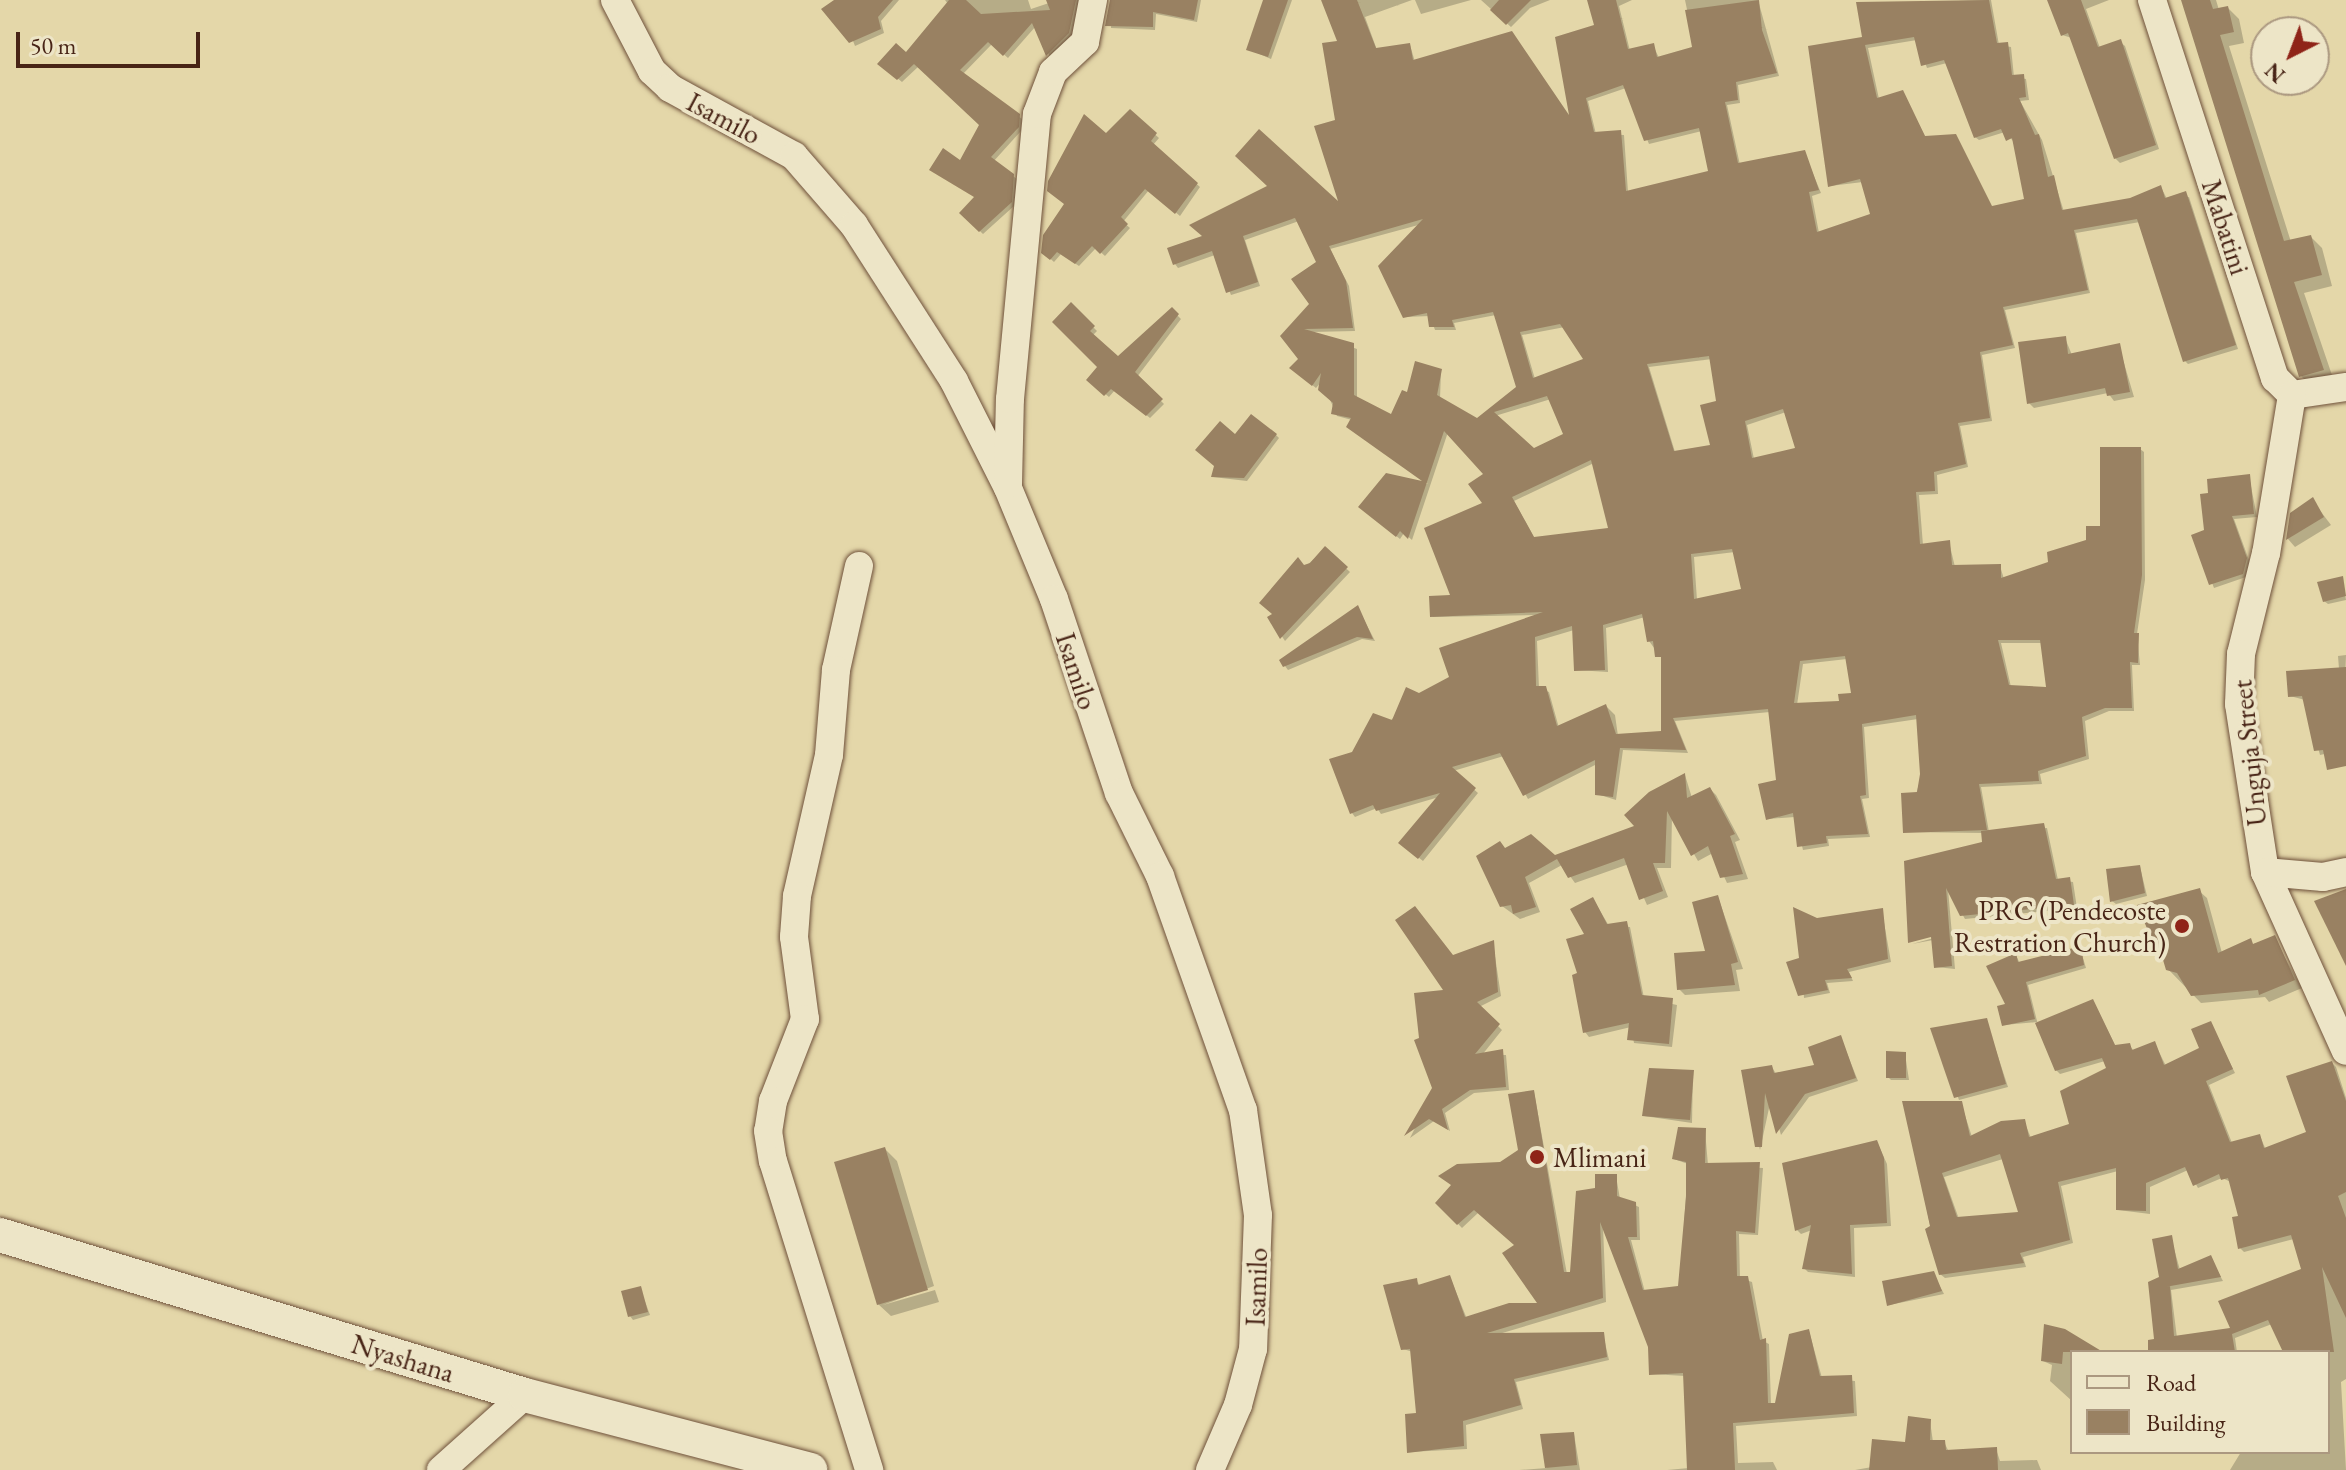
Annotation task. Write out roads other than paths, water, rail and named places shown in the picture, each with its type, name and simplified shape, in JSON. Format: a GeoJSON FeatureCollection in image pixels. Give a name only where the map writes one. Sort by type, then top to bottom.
{"type":"FeatureCollection","features":[{"type":"Feature","properties":{"kind":"street","name":"Isamilo"},"geometry":{"type":"LineString","coordinates":[[615,0],[652,71],[670,88],[794,156],[822,183],[954,381],[1008,488],[1054,599],[1119,793],[1160,876],[1243,1110],[1258,1215],[1253,1349],[1238,1405],[1210,1470]]}},
{"type":"Feature","properties":{"kind":"street"},"geometry":{"type":"LineString","coordinates":[[1008,488],[1010,399],[1037,114],[1053,72],[1085,42],[1093,0]]}},
{"type":"Feature","properties":{"kind":"street","name":"Mabatini"},"geometry":{"type":"LineString","coordinates":[[2152,0],[2275,378],[2292,395]]}},
{"type":"Feature","properties":{"kind":"street"},"geometry":{"type":"LineString","coordinates":[[2292,395],[2346,387]]}},
{"type":"Feature","properties":{"kind":"street","name":"Unguja Street"},"geometry":{"type":"LineString","coordinates":[[2292,395],[2266,553],[2241,654],[2245,765],[2265,872],[2346,1051]]}},
{"type":"Feature","properties":{"kind":"street"},"geometry":{"type":"LineString","coordinates":[[859,566],[836,670],[827,769],[797,896],[794,937],[805,1019],[773,1101],[768,1131],[773,1161],[869,1470]]}},
{"type":"Feature","properties":{"kind":"street"},"geometry":{"type":"LineString","coordinates":[[2265,872],[2323,877],[2346,872]]}},
{"type":"Feature","properties":{"kind":"street","name":"Nyashana"},"geometry":{"type":"LineString","coordinates":[[0,1235],[525,1395],[810,1470]]}},
{"type":"Feature","properties":{"kind":"street"},"geometry":{"type":"LineString","coordinates":[[449,1466],[525,1395]]}},
{"type":"Feature","properties":{"kind":"place","name":"PRC (Pendecoste Restration Church)"},"geometry":{"type":"Point","coordinates":[2182,926]}},
{"type":"Feature","properties":{"kind":"place","name":"Mlimani"},"geometry":{"type":"Point","coordinates":[1537,1157]}}]}
